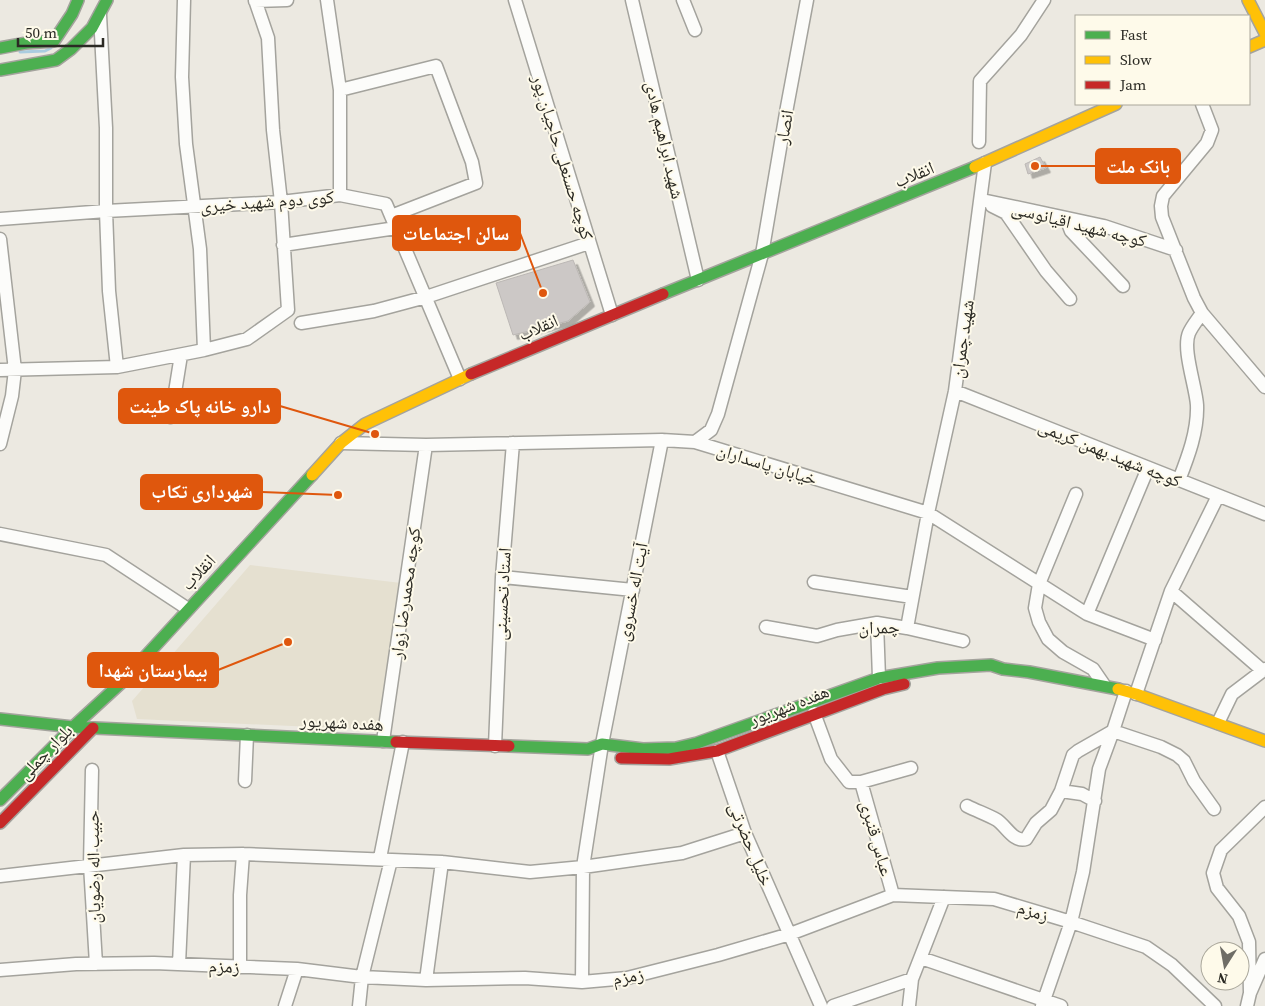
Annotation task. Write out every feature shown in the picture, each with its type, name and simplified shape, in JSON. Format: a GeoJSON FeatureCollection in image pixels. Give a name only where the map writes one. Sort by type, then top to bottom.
{"type":"FeatureCollection","features":[{"type":"Feature","properties":{"kind":"main road"},"geometry":{"type":"LineString","coordinates":[[0,48],[26,43],[54,41],[72,14],[78,0]]}},
{"type":"Feature","properties":{"kind":"main road"},"geometry":{"type":"LineString","coordinates":[[0,70],[56,60],[71,49],[92,28],[107,0]]}},
{"type":"Feature","properties":{"kind":"main road"},"geometry":{"type":"LineString","coordinates":[[1248,0],[1265,33]]}},
{"type":"Feature","properties":{"kind":"main road"},"geometry":{"type":"LineString","coordinates":[[1250,47],[1265,40]]}},
{"type":"Feature","properties":{"kind":"main road","name":"انقلاب"},"geometry":{"type":"LineString","coordinates":[[73,727],[122,682],[340,443],[365,424],[460,380],[612,315],[985,164],[1114,105]]}},
{"type":"Feature","properties":{"kind":"main road","name":"هفده شهریور"},"geometry":{"type":"LineString","coordinates":[[0,719],[73,727],[495,746],[588,749],[676,748],[697,743],[879,678],[938,668],[991,665],[1003,670],[1028,672],[1104,685],[1218,723],[1265,741]]}},
{"type":"Feature","properties":{"kind":"main road","name":"هفده شهریور"},"geometry":{"type":"LineString","coordinates":[[601,749],[647,761],[679,760],[717,751],[814,713],[883,689],[939,678],[990,675],[1003,670]]}},
{"type":"Feature","properties":{"kind":"main road","name":"بلوار چملی"},"geometry":{"type":"LineString","coordinates":[[0,800],[73,727]]}},
{"type":"Feature","properties":{"kind":"main road","name":"بلوار چملی"},"geometry":{"type":"LineString","coordinates":[[0,823],[93,728]]}},
{"type":"Feature","properties":{"kind":"street"},"geometry":{"type":"LineString","coordinates":[[184,0],[182,77],[186,144],[200,249],[204,350]]}},
{"type":"Feature","properties":{"kind":"street"},"geometry":{"type":"LineString","coordinates":[[0,370],[117,367],[181,355],[247,340],[288,310],[281,202],[273,130],[268,38],[255,0],[288,0]]}},
{"type":"Feature","properties":{"kind":"street"},"geometry":{"type":"LineString","coordinates":[[328,0],[340,90],[340,195]]}},
{"type":"Feature","properties":{"kind":"street","name":"کوچه حسنعلی حاجیان پور"},"geometry":{"type":"LineString","coordinates":[[516,0],[612,315]]}},
{"type":"Feature","properties":{"kind":"street","name":"شهید ابراهیم هادی"},"geometry":{"type":"LineString","coordinates":[[632,0],[698,280]]}},
{"type":"Feature","properties":{"kind":"street"},"geometry":{"type":"LineString","coordinates":[[683,0],[695,30]]}},
{"type":"Feature","properties":{"kind":"street","name":"انصار"},"geometry":{"type":"LineString","coordinates":[[762,254],[807,0]]}},
{"type":"Feature","properties":{"kind":"street"},"geometry":{"type":"LineString","coordinates":[[979,142],[980,80],[1021,36],[1044,0]]}},
{"type":"Feature","properties":{"kind":"street"},"geometry":{"type":"LineString","coordinates":[[100,12],[106,128],[106,211],[109,291],[117,367]]}},
{"type":"Feature","properties":{"kind":"street"},"geometry":{"type":"LineString","coordinates":[[340,90],[436,66],[472,162],[476,183],[391,216]]}},
{"type":"Feature","properties":{"kind":"street"},"geometry":{"type":"LineString","coordinates":[[1202,105],[1212,134],[1208,143],[1163,196],[1161,206],[1162,217],[1202,314],[1265,386]]}},
{"type":"Feature","properties":{"kind":"street","name":"شهید چمران"},"geometry":{"type":"LineString","coordinates":[[928,513],[955,391],[982,200],[985,164]]}},
{"type":"Feature","properties":{"kind":"street","name":"کوی دوم شهید خیری"},"geometry":{"type":"LineString","coordinates":[[0,220],[106,211],[281,202],[340,195],[386,204],[460,380]]}},
{"type":"Feature","properties":{"kind":"street"},"geometry":{"type":"LineString","coordinates":[[982,200],[1006,213],[1046,271],[1070,299]]}},
{"type":"Feature","properties":{"kind":"street","name":"کوچه شهید اقیانوسی"},"geometry":{"type":"LineString","coordinates":[[982,200],[1104,226],[1176,250]]}},
{"type":"Feature","properties":{"kind":"street"},"geometry":{"type":"LineString","coordinates":[[1066,218],[1071,231],[1122,286]]}},
{"type":"Feature","properties":{"kind":"street"},"geometry":{"type":"LineString","coordinates":[[283,245],[396,228]]}},
{"type":"Feature","properties":{"kind":"street"},"geometry":{"type":"LineString","coordinates":[[0,239],[15,370],[12,396],[1,436]]}},
{"type":"Feature","properties":{"kind":"street"},"geometry":{"type":"LineString","coordinates":[[301,324],[374,311],[426,297],[590,243]]}},
{"type":"Feature","properties":{"kind":"street"},"geometry":{"type":"LineString","coordinates":[[695,442],[711,430],[718,414],[762,254]]}},
{"type":"Feature","properties":{"kind":"street"},"geometry":{"type":"LineString","coordinates":[[1179,480],[1192,445],[1197,406],[1188,340],[1189,333],[1202,314]]}},
{"type":"Feature","properties":{"kind":"street"},"geometry":{"type":"LineString","coordinates":[[171,417],[181,355]]}},
{"type":"Feature","properties":{"kind":"street","name":"کوچه شهید بهمن کریمی"},"geometry":{"type":"LineString","coordinates":[[955,391],[1265,514]]}},
{"type":"Feature","properties":{"kind":"street","name":"خیابان پاسداران"},"geometry":{"type":"LineString","coordinates":[[340,443],[426,445],[662,440],[695,442],[928,513],[1087,614],[1156,640]]}},
{"type":"Feature","properties":{"kind":"street","name":"آیت اله خسروی"},"geometry":{"type":"LineString","coordinates":[[582,982],[583,867],[601,749],[662,440]]}},
{"type":"Feature","properties":{"kind":"street","name":"استاد تحسینی"},"geometry":{"type":"LineString","coordinates":[[495,746],[502,577],[513,443]]}},
{"type":"Feature","properties":{"kind":"street","name":"کوچه محمدرضا زوار"},"geometry":{"type":"LineString","coordinates":[[383,741],[426,445]]}},
{"type":"Feature","properties":{"kind":"street"},"geometry":{"type":"LineString","coordinates":[[1087,614],[1148,468]]}},
{"type":"Feature","properties":{"kind":"street"},"geometry":{"type":"LineString","coordinates":[[1076,494],[1039,584],[1035,608],[1039,622],[1048,639],[1063,652],[1093,669],[1104,685]]}},
{"type":"Feature","properties":{"kind":"street"},"geometry":{"type":"LineString","coordinates":[[1043,1003],[1071,922],[1084,872],[1099,769],[1113,731],[1156,640],[1171,591],[1218,496]]}},
{"type":"Feature","properties":{"kind":"street","name":"چمران"},"geometry":{"type":"LineString","coordinates":[[766,627],[817,636],[837,630],[877,623],[907,628],[928,513]]}},
{"type":"Feature","properties":{"kind":"street"},"geometry":{"type":"LineString","coordinates":[[0,534],[106,555],[188,609]]}},
{"type":"Feature","properties":{"kind":"street"},"geometry":{"type":"LineString","coordinates":[[502,577],[632,590]]}},
{"type":"Feature","properties":{"kind":"street"},"geometry":{"type":"LineString","coordinates":[[814,582],[912,597]]}},
{"type":"Feature","properties":{"kind":"street"},"geometry":{"type":"LineString","coordinates":[[1171,591],[1263,670],[1232,694],[1218,723]]}},
{"type":"Feature","properties":{"kind":"street"},"geometry":{"type":"LineString","coordinates":[[877,623],[879,678]]}},
{"type":"Feature","properties":{"kind":"street"},"geometry":{"type":"LineString","coordinates":[[907,628],[963,641]]}},
{"type":"Feature","properties":{"kind":"street","name":"عباس قنبری"},"geometry":{"type":"LineString","coordinates":[[814,713],[831,759],[849,782],[861,782],[893,895]]}},
{"type":"Feature","properties":{"kind":"street"},"geometry":{"type":"LineString","coordinates":[[967,806],[999,821],[1016,838],[1026,839],[1036,823],[1051,810],[1061,791],[1073,756],[1078,750],[1113,731],[1161,747],[1177,755],[1184,761],[1194,781],[1214,809]]}},
{"type":"Feature","properties":{"kind":"street"},"geometry":{"type":"LineString","coordinates":[[245,781],[247,735]]}},
{"type":"Feature","properties":{"kind":"street"},"geometry":{"type":"LineString","coordinates":[[359,1006],[362,977],[386,859],[403,742]]}},
{"type":"Feature","properties":{"kind":"street","name":"خلیل حضرتی"},"geometry":{"type":"LineString","coordinates":[[717,751],[745,833],[820,1006]]}},
{"type":"Feature","properties":{"kind":"street"},"geometry":{"type":"LineString","coordinates":[[861,782],[911,768]]}},
{"type":"Feature","properties":{"kind":"street","name":"حبیب اله رضویان"},"geometry":{"type":"LineString","coordinates":[[92,770],[90,866],[96,964]]}},
{"type":"Feature","properties":{"kind":"street"},"geometry":{"type":"LineString","coordinates":[[1061,791],[1082,794],[1094,801]]}},
{"type":"Feature","properties":{"kind":"street"},"geometry":{"type":"LineString","coordinates":[[1248,1000],[1249,942],[1239,916],[1217,888],[1213,873],[1221,850],[1265,808]]}},
{"type":"Feature","properties":{"kind":"street"},"geometry":{"type":"LineString","coordinates":[[0,876],[184,855],[243,854],[442,862],[530,872],[583,867],[682,853],[745,833]]}},
{"type":"Feature","properties":{"kind":"street"},"geometry":{"type":"LineString","coordinates":[[240,966],[240,895],[243,854]]}},
{"type":"Feature","properties":{"kind":"street"},"geometry":{"type":"LineString","coordinates":[[179,964],[184,855]]}},
{"type":"Feature","properties":{"kind":"street"},"geometry":{"type":"LineString","coordinates":[[426,980],[442,862]]}},
{"type":"Feature","properties":{"kind":"street","name":"زمزم"},"geometry":{"type":"LineString","coordinates":[[0,970],[96,964],[179,964],[297,969],[362,977],[426,980],[526,978],[582,982],[627,978],[718,955],[790,934],[893,895],[994,899],[1146,947],[1172,965],[1215,1006]]}},
{"type":"Feature","properties":{"kind":"street"},"geometry":{"type":"LineString","coordinates":[[909,1006],[912,979],[944,897]]}},
{"type":"Feature","properties":{"kind":"street"},"geometry":{"type":"LineString","coordinates":[[921,958],[1043,1003],[1061,1006]]}},
{"type":"Feature","properties":{"kind":"street"},"geometry":{"type":"LineString","coordinates":[[1248,1000],[1265,959]]}},
{"type":"Feature","properties":{"kind":"street"},"geometry":{"type":"LineString","coordinates":[[285,1006],[297,969]]}},
{"type":"Feature","properties":{"kind":"street"},"geometry":{"type":"LineString","coordinates":[[834,1006],[912,979]]}},
{"type":"Feature","properties":{"kind":"shaded area"},"geometry":{"type":"Polygon","coordinates":[[[250,565],[401,583],[379,730],[137,719],[132,701],[250,565]]]}},
{"type":"Feature","properties":{"kind":"building"},"geometry":{"type":"Polygon","coordinates":[[[1040,157],[1046,168],[1028,174],[1025,164],[1040,157]]]}},
{"type":"Feature","properties":{"kind":"building"},"geometry":{"type":"Polygon","coordinates":[[[573,260],[590,302],[568,321],[513,335],[496,283],[573,260]]]}},
{"type":"Feature","properties":{"kind":"waterway"},"geometry":{"type":"LineString","coordinates":[[20,52],[45,51],[51,48]]}},
{"type":"Feature","properties":{"kind":"traffic: fast"},"geometry":{"type":"LineString","coordinates":[[0,48],[26,43],[54,41],[72,14],[78,0]]}},
{"type":"Feature","properties":{"kind":"traffic: fast"},"geometry":{"type":"LineString","coordinates":[[0,70],[56,60],[71,49],[92,28],[107,0]]}},
{"type":"Feature","properties":{"kind":"traffic: fast"},"geometry":{"type":"LineString","coordinates":[[663,294],[975,167]]}},
{"type":"Feature","properties":{"kind":"traffic: fast"},"geometry":{"type":"LineString","coordinates":[[0,800],[73,727],[122,682],[312,475]]}},
{"type":"Feature","properties":{"kind":"traffic: fast"},"geometry":{"type":"LineString","coordinates":[[509,746],[588,749],[602,744],[643,749],[676,748],[697,743],[879,678],[938,668],[991,665],[1003,669],[1118,689]]}},
{"type":"Feature","properties":{"kind":"traffic: fast"},"geometry":{"type":"LineString","coordinates":[[0,719],[73,727],[396,742]]}},
{"type":"Feature","properties":{"kind":"traffic: slow"},"geometry":{"type":"LineString","coordinates":[[1248,0],[1265,33]]}},
{"type":"Feature","properties":{"kind":"traffic: slow"},"geometry":{"type":"LineString","coordinates":[[1250,47],[1265,40]]}},
{"type":"Feature","properties":{"kind":"traffic: slow"},"geometry":{"type":"LineString","coordinates":[[975,167],[1114,105]]}},
{"type":"Feature","properties":{"kind":"traffic: slow"},"geometry":{"type":"LineString","coordinates":[[312,475],[341,443],[365,424],[471,374]]}},
{"type":"Feature","properties":{"kind":"traffic: slow"},"geometry":{"type":"LineString","coordinates":[[1118,689],[1265,741]]}},
{"type":"Feature","properties":{"kind":"traffic: jam"},"geometry":{"type":"LineString","coordinates":[[471,374],[663,294]]}},
{"type":"Feature","properties":{"kind":"traffic: jam"},"geometry":{"type":"LineString","coordinates":[[621,758],[669,759],[717,751],[883,689],[904,684]]}},
{"type":"Feature","properties":{"kind":"traffic: jam"},"geometry":{"type":"LineString","coordinates":[[0,823],[93,728]]}},
{"type":"Feature","properties":{"kind":"traffic: jam"},"geometry":{"type":"LineString","coordinates":[[396,742],[509,746]]}},
{"type":"Feature","properties":{"kind":"place","name":"بانک ملت"},"geometry":{"type":"Point","coordinates":[1035,166]}},
{"type":"Feature","properties":{"kind":"place","name":"سالن اجتماعات"},"geometry":{"type":"Point","coordinates":[543,293]}},
{"type":"Feature","properties":{"kind":"place","name":"دارو خانه پاک طینت"},"geometry":{"type":"Point","coordinates":[375,434]}},
{"type":"Feature","properties":{"kind":"place","name":"شهرداری تکاب"},"geometry":{"type":"Point","coordinates":[338,495]}},
{"type":"Feature","properties":{"kind":"place","name":"بیمارستان شهدا"},"geometry":{"type":"Point","coordinates":[288,642]}}]}
